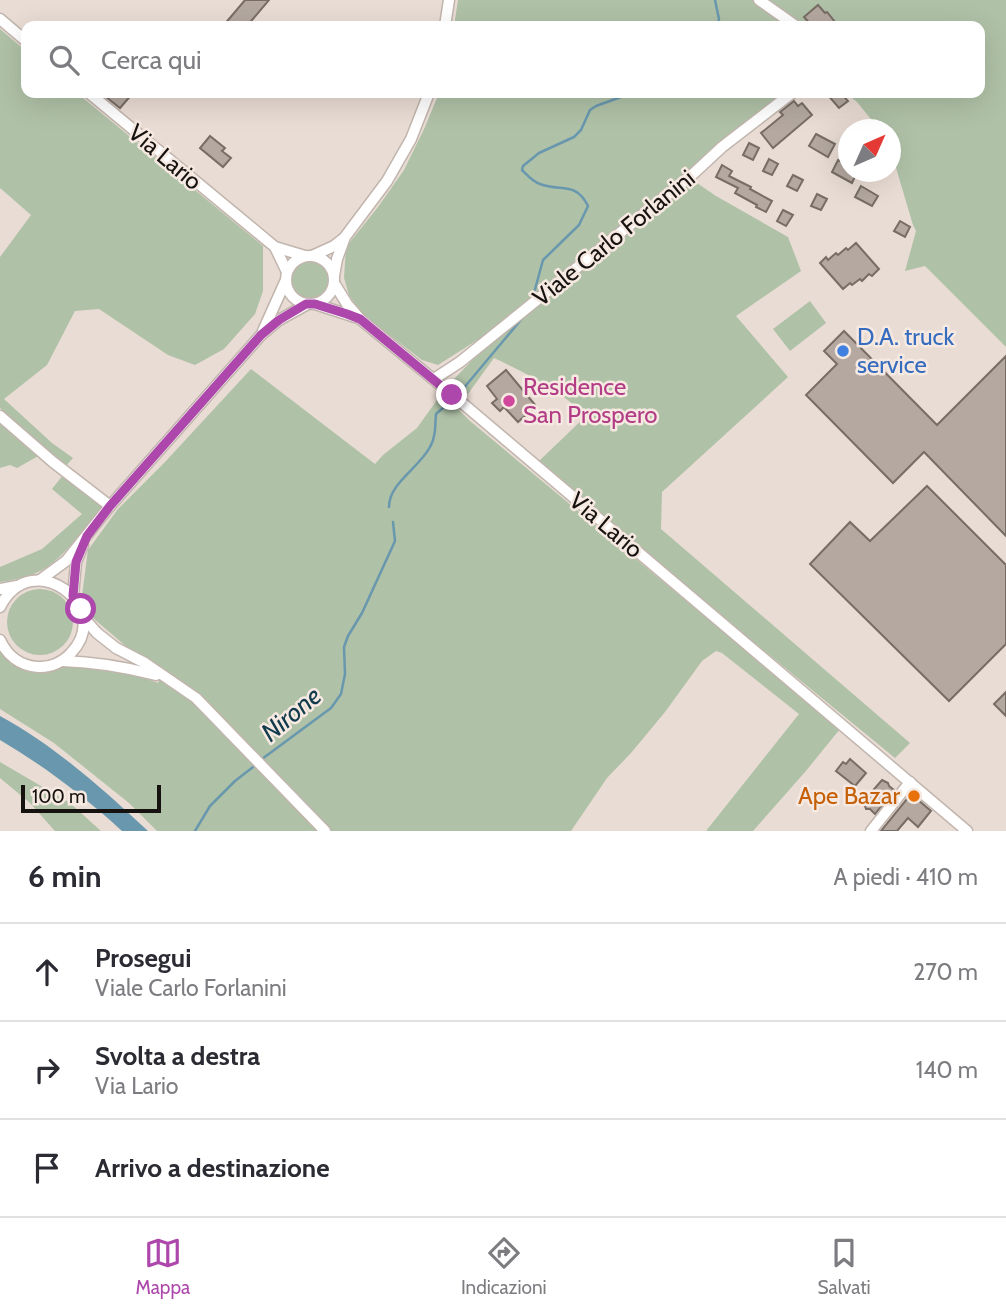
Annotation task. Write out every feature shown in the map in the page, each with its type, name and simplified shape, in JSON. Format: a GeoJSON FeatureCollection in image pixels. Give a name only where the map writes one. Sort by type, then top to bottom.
{"type":"FeatureCollection","features":[{"type":"Feature","properties":{"kind":"street"},"geometry":{"type":"LineString","coordinates":[[446,21],[449,0]]}},
{"type":"Feature","properties":{"kind":"street"},"geometry":{"type":"LineString","coordinates":[[759,0],[789,21]]}},
{"type":"Feature","properties":{"kind":"street"},"geometry":{"type":"LineString","coordinates":[[0,19],[21,37]]}},
{"type":"Feature","properties":{"kind":"street","name":"Via Lario"},"geometry":{"type":"LineString","coordinates":[[95,98],[275,247],[308,256]]}},
{"type":"Feature","properties":{"kind":"street"},"geometry":{"type":"LineString","coordinates":[[261,335],[291,265],[334,246],[345,237],[387,181],[411,139],[427,98]]}},
{"type":"Feature","properties":{"kind":"street","name":"Viale Carlo Forlanini"},"geometry":{"type":"LineString","coordinates":[[434,379],[460,362],[786,98]]}},
{"type":"Feature","properties":{"kind":"street"},"geometry":{"type":"LineString","coordinates":[[40,580],[66,561],[110,506],[261,335],[279,320],[310,304],[321,303],[330,294],[337,259],[345,237]]}},
{"type":"Feature","properties":{"kind":"street","name":"Via Lario"},"geometry":{"type":"LineString","coordinates":[[275,247],[286,277]]}},
{"type":"Feature","properties":{"kind":"street"},"geometry":{"type":"LineString","coordinates":[[308,256],[327,262],[334,279]]}},
{"type":"Feature","properties":{"kind":"street"},"geometry":{"type":"LineString","coordinates":[[286,277],[287,289],[294,299],[310,304]]}},
{"type":"Feature","properties":{"kind":"street","name":"Via Lario"},"geometry":{"type":"LineString","coordinates":[[334,279],[346,304],[360,319],[967,831]]}},
{"type":"Feature","properties":{"kind":"street","name":"Via Lario"},"geometry":{"type":"LineString","coordinates":[[310,304],[360,319]]}},
{"type":"Feature","properties":{"kind":"street"},"geometry":{"type":"LineString","coordinates":[[0,416],[110,506]]}},
{"type":"Feature","properties":{"kind":"street"},"geometry":{"type":"LineString","coordinates":[[73,596],[76,562],[87,536]]}},
{"type":"Feature","properties":{"kind":"street"},"geometry":{"type":"LineString","coordinates":[[0,589],[40,580],[62,586],[73,596],[83,617],[82,634],[79,642],[63,661]]}},
{"type":"Feature","properties":{"kind":"street"},"geometry":{"type":"LineString","coordinates":[[0,607],[18,586]]}},
{"type":"Feature","properties":{"kind":"street"},"geometry":{"type":"LineString","coordinates":[[83,617],[116,648],[145,663],[196,698],[325,831]]}},
{"type":"Feature","properties":{"kind":"street"},"geometry":{"type":"LineString","coordinates":[[0,640],[14,659],[30,666],[47,666],[63,661],[94,662],[163,676]]}},
{"type":"Feature","properties":{"kind":"street"},"geometry":{"type":"LineString","coordinates":[[871,831],[910,782]]}},
{"type":"Feature","properties":{"kind":"green space"},"geometry":{"type":"Polygon","coordinates":[[[458,0],[1006,0],[1006,347],[925,266],[905,271],[916,231],[900,182],[901,119],[871,119],[852,98],[985,98],[985,21],[455,21],[458,0]]]}},
{"type":"Feature","properties":{"kind":"green space"},"geometry":{"type":"Polygon","coordinates":[[[0,29],[21,47],[21,98],[83,98],[263,246],[263,291],[255,314],[224,349],[195,365],[168,355],[99,309],[75,311],[47,365],[4,399],[52,443],[73,458],[65,467],[0,408],[0,257],[31,215],[0,188],[0,29]]]}},
{"type":"Feature","properties":{"kind":"green space"},"geometry":{"type":"Polygon","coordinates":[[[437,98],[778,98],[694,170],[694,181],[788,237],[801,271],[736,316],[788,377],[662,492],[661,529],[910,743],[895,758],[602,518],[538,462],[586,416],[576,407],[543,383],[494,358],[465,398],[451,387],[453,380],[488,344],[482,337],[438,365],[422,360],[361,313],[349,295],[344,278],[346,247],[404,170],[437,98]]]}},
{"type":"Feature","properties":{"kind":"green space"},"geometry":{"type":"Polygon","coordinates":[[[310,262],[322,268],[328,280],[322,292],[310,298],[298,292],[292,280],[298,268],[310,262]]]}},
{"type":"Feature","properties":{"kind":"green space"},"geometry":{"type":"Polygon","coordinates":[[[810,301],[826,323],[790,351],[773,329],[810,301]]]}},
{"type":"Feature","properties":{"kind":"green space"},"geometry":{"type":"Polygon","coordinates":[[[251,369],[375,464],[417,428],[442,393],[470,421],[840,729],[753,831],[706,831],[799,714],[716,651],[702,661],[665,712],[607,778],[571,831],[157,831],[129,803],[54,743],[0,709],[0,650],[11,664],[24,669],[62,666],[128,672],[158,683],[165,669],[128,648],[93,618],[82,596],[88,550],[118,509],[251,369]]]}},
{"type":"Feature","properties":{"kind":"green space"},"geometry":{"type":"Polygon","coordinates":[[[0,424],[40,455],[17,468],[10,465],[0,468],[0,424]]]}},
{"type":"Feature","properties":{"kind":"green space"},"geometry":{"type":"Polygon","coordinates":[[[63,475],[103,505],[70,546],[47,567],[25,577],[0,582],[0,567],[42,549],[82,514],[52,489],[63,475]]]}},
{"type":"Feature","properties":{"kind":"green space"},"geometry":{"type":"Polygon","coordinates":[[[40,589],[53,592],[63,599],[70,609],[73,622],[70,635],[63,645],[53,652],[40,655],[27,652],[17,645],[10,635],[7,622],[10,609],[17,599],[27,592],[40,589]]]}},
{"type":"Feature","properties":{"kind":"green space"},"geometry":{"type":"Polygon","coordinates":[[[0,762],[70,803],[101,831],[55,831],[30,803],[0,778],[0,762]]]}},
{"type":"Feature","properties":{"kind":"water"},"geometry":{"type":"Polygon","coordinates":[[[0,716],[59,754],[148,831],[122,831],[63,782],[0,740],[0,716]]]}},
{"type":"Feature","properties":{"kind":"building"},"geometry":{"type":"Polygon","coordinates":[[[245,0],[269,0],[251,21],[227,21],[245,0]]]}},
{"type":"Feature","properties":{"kind":"building"},"geometry":{"type":"Polygon","coordinates":[[[818,5],[834,21],[808,21],[804,17],[818,5]]]}},
{"type":"Feature","properties":{"kind":"building"},"geometry":{"type":"Polygon","coordinates":[[[107,98],[129,98],[120,108],[107,98]]]}},
{"type":"Feature","properties":{"kind":"building"},"geometry":{"type":"Polygon","coordinates":[[[830,98],[845,98],[848,101],[839,108],[830,98]]]}},
{"type":"Feature","properties":{"kind":"building"},"geometry":{"type":"Polygon","coordinates":[[[794,101],[798,106],[802,103],[812,115],[773,148],[761,133],[783,115],[780,112],[794,101]]]}},
{"type":"Feature","properties":{"kind":"building"},"geometry":{"type":"Polygon","coordinates":[[[816,134],[835,144],[828,157],[809,146],[816,134]]]}},
{"type":"Feature","properties":{"kind":"building"},"geometry":{"type":"Polygon","coordinates":[[[210,136],[225,148],[222,151],[231,158],[223,167],[200,148],[210,136]]]}},
{"type":"Feature","properties":{"kind":"building"},"geometry":{"type":"Polygon","coordinates":[[[749,143],[759,148],[753,160],[743,155],[749,143]]]}},
{"type":"Feature","properties":{"kind":"building"},"geometry":{"type":"Polygon","coordinates":[[[769,159],[778,164],[772,175],[763,171],[769,159]]]}},
{"type":"Feature","properties":{"kind":"building"},"geometry":{"type":"Polygon","coordinates":[[[838,160],[838,175],[832,172],[838,160]]]}},
{"type":"Feature","properties":{"kind":"building"},"geometry":{"type":"Polygon","coordinates":[[[722,165],[732,171],[729,176],[772,201],[766,212],[735,193],[738,188],[716,177],[722,165]]]}},
{"type":"Feature","properties":{"kind":"building"},"geometry":{"type":"Polygon","coordinates":[[[793,175],[803,180],[797,191],[787,186],[793,175]]]}},
{"type":"Feature","properties":{"kind":"building"},"geometry":{"type":"Polygon","coordinates":[[[861,186],[878,196],[872,206],[855,197],[861,186]]]}},
{"type":"Feature","properties":{"kind":"building"},"geometry":{"type":"Polygon","coordinates":[[[817,194],[827,199],[821,210],[811,206],[817,194]]]}},
{"type":"Feature","properties":{"kind":"building"},"geometry":{"type":"Polygon","coordinates":[[[783,210],[793,215],[786,226],[777,221],[783,210]]]}},
{"type":"Feature","properties":{"kind":"building"},"geometry":{"type":"Polygon","coordinates":[[[900,221],[910,227],[905,237],[894,231],[900,221]]]}},
{"type":"Feature","properties":{"kind":"building"},"geometry":{"type":"Polygon","coordinates":[[[856,243],[879,269],[872,276],[869,274],[862,281],[860,279],[852,285],[850,283],[843,289],[820,263],[826,257],[828,260],[856,243]]]}},
{"type":"Feature","properties":{"kind":"building"},"geometry":{"type":"Polygon","coordinates":[[[844,331],[937,425],[1006,356],[1006,536],[924,452],[893,483],[806,395],[837,364],[824,351],[844,331]]]}},
{"type":"Feature","properties":{"kind":"building"},"geometry":{"type":"Polygon","coordinates":[[[506,370],[536,406],[518,422],[504,407],[500,411],[492,403],[497,399],[487,386],[506,370]]]}},
{"type":"Feature","properties":{"kind":"building"},"geometry":{"type":"Polygon","coordinates":[[[927,486],[1006,565],[1006,644],[949,701],[810,564],[850,522],[870,541],[927,486]]]}},
{"type":"Feature","properties":{"kind":"building"},"geometry":{"type":"Polygon","coordinates":[[[1006,692],[1006,716],[994,704],[1006,692]]]}},
{"type":"Feature","properties":{"kind":"building"},"geometry":{"type":"Polygon","coordinates":[[[850,759],[866,773],[855,786],[836,771],[843,762],[846,764],[850,759]]]}},
{"type":"Feature","properties":{"kind":"building"},"geometry":{"type":"Polygon","coordinates":[[[882,780],[894,790],[875,814],[862,803],[882,780]]]}},
{"type":"Feature","properties":{"kind":"building"},"geometry":{"type":"Polygon","coordinates":[[[911,794],[931,811],[918,827],[908,818],[897,831],[881,831],[911,794]]]}},
{"type":"Feature","properties":{"kind":"waterway","name":"Nirone"},"geometry":{"type":"LineString","coordinates":[[715,0],[718,21]]}},
{"type":"Feature","properties":{"kind":"waterway","name":"Nirone"},"geometry":{"type":"LineString","coordinates":[[534,293],[543,260],[579,225],[588,206],[573,190],[535,182],[522,170],[523,166],[539,153],[574,137],[581,130],[590,110],[618,98]]}},
{"type":"Feature","properties":{"kind":"waterway","name":"Nirone"},"geometry":{"type":"LineString","coordinates":[[457,396],[525,315]]}},
{"type":"Feature","properties":{"kind":"waterway","name":"Nirone"},"geometry":{"type":"LineString","coordinates":[[389,507],[394,490],[430,447],[436,414],[452,400]]}},
{"type":"Feature","properties":{"kind":"waterway","name":"Nirone"},"geometry":{"type":"LineString","coordinates":[[262,759],[331,708],[341,694],[345,674],[344,647],[395,541],[393,522]]}},
{"type":"Feature","properties":{"kind":"waterway","name":"Nirone"},"geometry":{"type":"LineString","coordinates":[[195,831],[210,806],[257,764]]}},
{"type":"Feature","properties":{"kind":"place","name":"D.A. truck service"},"geometry":{"type":"Point","coordinates":[843,351]}},
{"type":"Feature","properties":{"kind":"place","name":"Residence San Prospero"},"geometry":{"type":"Point","coordinates":[509,401]}},
{"type":"Feature","properties":{"kind":"place","name":"Ape Bazar"},"geometry":{"type":"Point","coordinates":[914,796]}},
{"type":"Feature","properties":{"kind":"route"},"geometry":{"type":"LineString","coordinates":[[81,609],[73,596],[76,562],[87,536],[110,506],[261,335],[293,311],[306,304],[315,304],[360,319],[452,395]]}}]}
